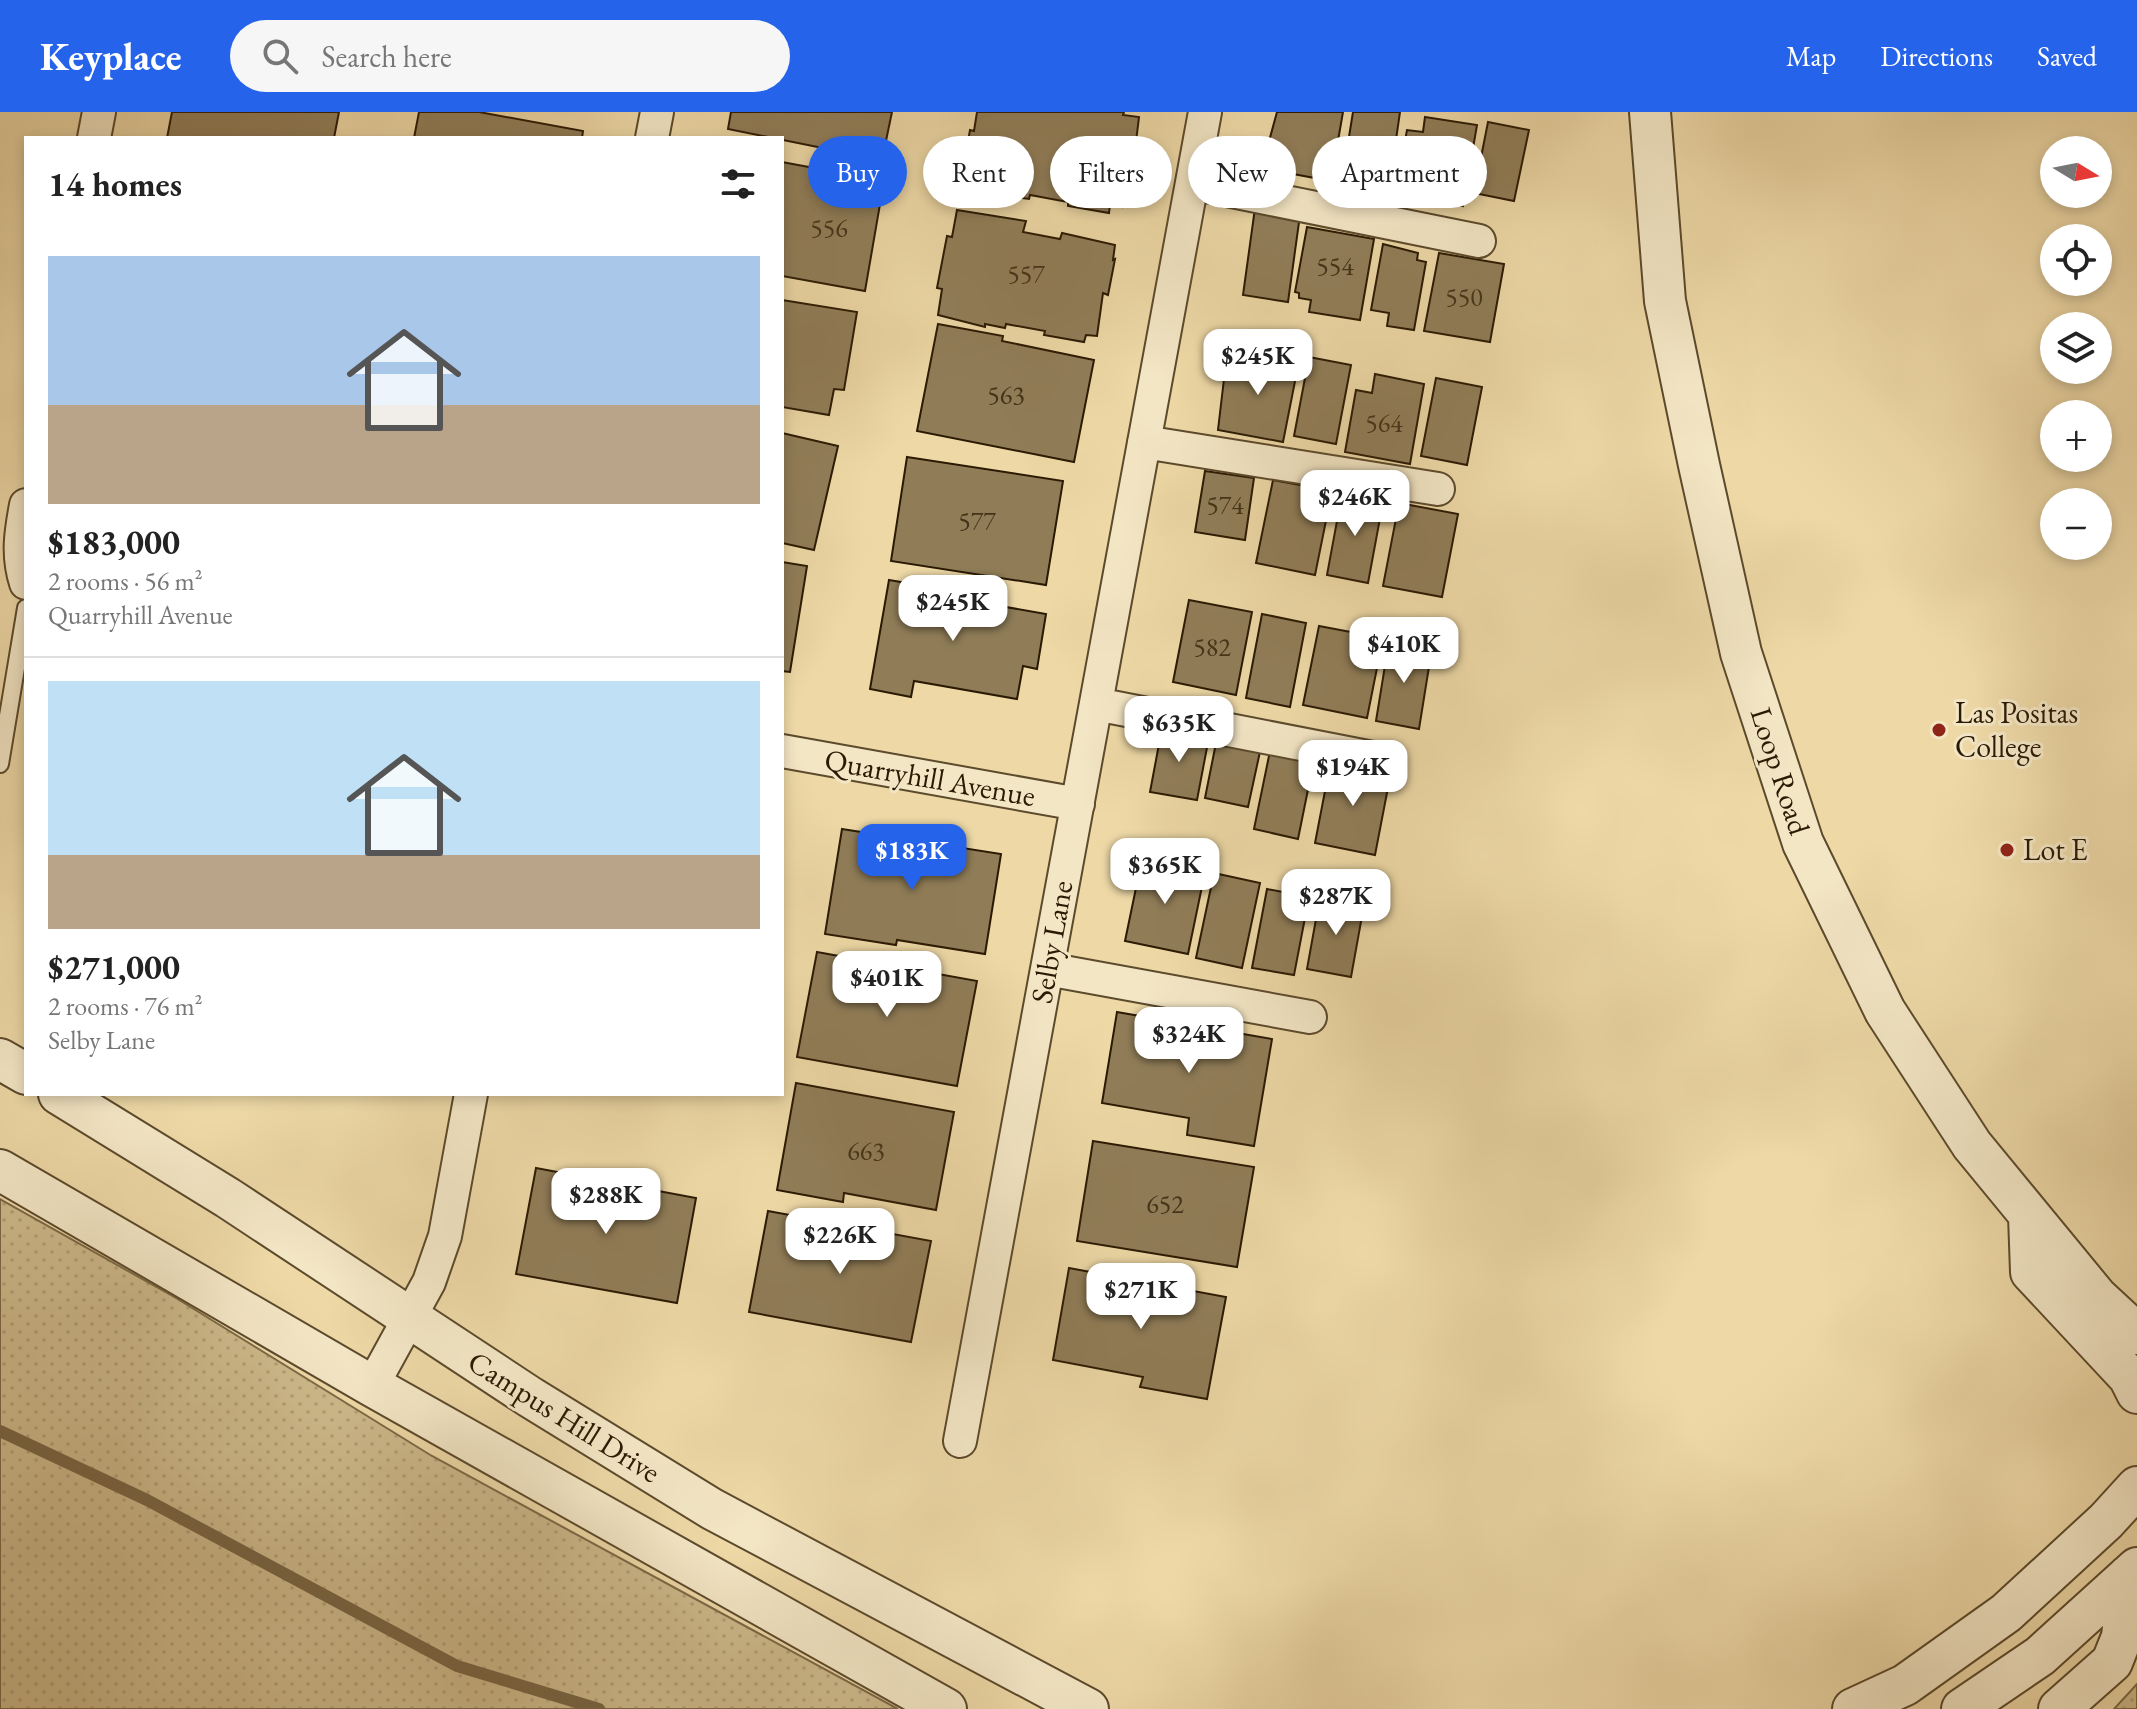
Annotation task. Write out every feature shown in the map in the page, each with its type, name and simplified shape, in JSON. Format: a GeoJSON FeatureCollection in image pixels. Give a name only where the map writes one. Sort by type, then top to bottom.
{"type":"FeatureCollection","features":[{"type":"Feature","properties":{"kind":"street"},"geometry":{"type":"LineString","coordinates":[[94,136],[99,112]]}},
{"type":"Feature","properties":{"kind":"street"},"geometry":{"type":"LineString","coordinates":[[652,136],[657,112]]}},
{"type":"Feature","properties":{"kind":"street","name":"Selby Lane"},"geometry":{"type":"LineString","coordinates":[[1201,136],[1205,112]]}},
{"type":"Feature","properties":{"kind":"street","name":"Loop Road"},"geometry":{"type":"LineString","coordinates":[[1650,112],[1665,301],[1699,465],[1741,653],[1803,843],[1885,1011],[1972,1145],[2097,1297],[2137,1334]]}},
{"type":"Feature","properties":{"kind":"street"},"geometry":{"type":"LineString","coordinates":[[1296,204],[1479,241]]}},
{"type":"Feature","properties":{"kind":"street","name":"Selby Lane"},"geometry":{"type":"LineString","coordinates":[[960,1441],[1188,205]]}},
{"type":"Feature","properties":{"kind":"street"},"geometry":{"type":"LineString","coordinates":[[1144,442],[1438,489]]}},
{"type":"Feature","properties":{"kind":"street"},"geometry":{"type":"LineString","coordinates":[[24,516],[20,539],[20,565],[24,577]]}},
{"type":"Feature","properties":{"kind":"street"},"geometry":{"type":"LineString","coordinates":[[1096,704],[1383,760]]}},
{"type":"Feature","properties":{"kind":"street","name":"Quarryhill Avenue"},"geometry":{"type":"LineString","coordinates":[[784,751],[1078,804]]}},
{"type":"Feature","properties":{"kind":"street"},"geometry":{"type":"LineString","coordinates":[[1047,969],[1310,1017]]}},
{"type":"Feature","properties":{"kind":"street"},"geometry":{"type":"LineString","coordinates":[[0,1059],[24,1073]]}},
{"type":"Feature","properties":{"kind":"street","name":"Campus Hill Drive"},"geometry":{"type":"LineString","coordinates":[[62,1096],[228,1198],[410,1320],[712,1509],[1088,1709]]}},
{"type":"Feature","properties":{"kind":"street"},"geometry":{"type":"LineString","coordinates":[[372,1386],[429,1282],[445,1236],[471,1096]]}},
{"type":"Feature","properties":{"kind":"street","name":"Campus Hill Drive"},"geometry":{"type":"LineString","coordinates":[[0,1170],[372,1386],[946,1709]]}},
{"type":"Feature","properties":{"kind":"street"},"geometry":{"type":"LineString","coordinates":[[2029,1215],[2031,1272],[2129,1377],[2137,1393]]}},
{"type":"Feature","properties":{"kind":"street"},"geometry":{"type":"LineString","coordinates":[[1853,1709],[1905,1685],[2006,1613],[2106,1521],[2137,1487]]}},
{"type":"Feature","properties":{"kind":"street"},"geometry":{"type":"LineString","coordinates":[[1962,1709],[2040,1656],[2133,1572]]}},
{"type":"Feature","properties":{"kind":"street"},"geometry":{"type":"LineString","coordinates":[[2059,1709],[2112,1662],[2122,1637],[2133,1572]]}},
{"type":"Feature","properties":{"kind":"lane"},"geometry":{"type":"LineString","coordinates":[[0,764],[24,620]]}},
{"type":"Feature","properties":{"kind":"shaded area"},"geometry":{"type":"Polygon","coordinates":[[[0,1199],[176,1298],[432,1456],[898,1709],[0,1709],[0,1199]]]}},
{"type":"Feature","properties":{"kind":"shaded area"},"geometry":{"type":"Polygon","coordinates":[[[2137,1684],[2137,1709],[2114,1709],[2137,1684]]]}},
{"type":"Feature","properties":{"kind":"building"},"geometry":{"type":"Polygon","coordinates":[[[172,112],[339,112],[334,136],[167,136],[172,112]]]}},
{"type":"Feature","properties":{"kind":"building"},"geometry":{"type":"Polygon","coordinates":[[[419,112],[479,112],[583,131],[582,136],[414,136],[419,112]]]}},
{"type":"Feature","properties":{"kind":"building"},"geometry":{"type":"Polygon","coordinates":[[[731,112],[892,112],[887,136],[808,136],[808,145],[784,140],[784,136],[763,136],[728,129],[731,112]]]}},
{"type":"Feature","properties":{"kind":"building"},"geometry":{"type":"Polygon","coordinates":[[[977,112],[1124,112],[1123,115],[1139,117],[1137,136],[1050,136],[1050,199],[1034,196],[1034,136],[969,136],[970,130],[974,131],[977,112]]]}},
{"type":"Feature","properties":{"kind":"building"},"geometry":{"type":"Polygon","coordinates":[[[1277,112],[1343,112],[1339,136],[1312,136],[1312,177],[1296,175],[1296,136],[1270,136],[1277,112]]]}},
{"type":"Feature","properties":{"kind":"building"},"geometry":{"type":"Polygon","coordinates":[[[1353,112],[1400,112],[1397,136],[1349,136],[1353,112]]]}},
{"type":"Feature","properties":{"kind":"building"},"geometry":{"type":"Polygon","coordinates":[[[1425,117],[1477,125],[1475,136],[1406,136],[1407,130],[1423,132],[1425,117]]]}},
{"type":"Feature","properties":{"kind":"building"},"geometry":{"type":"Polygon","coordinates":[[[1488,122],[1529,130],[1514,201],[1487,196],[1485,136],[1488,122]]]}},
{"type":"Feature","properties":{"kind":"building"},"geometry":{"type":"Polygon","coordinates":[[[784,162],[808,167],[808,208],[879,208],[865,291],[784,276],[784,162]]]}},
{"type":"Feature","properties":{"kind":"building"},"geometry":{"type":"Polygon","coordinates":[[[1080,208],[1110,208],[1109,213],[1080,208]]]}},
{"type":"Feature","properties":{"kind":"building"},"geometry":{"type":"Polygon","coordinates":[[[1255,208],[1300,215],[1288,302],[1243,295],[1255,208]]]}},
{"type":"Feature","properties":{"kind":"building"},"geometry":{"type":"Polygon","coordinates":[[[957,210],[1026,221],[1023,232],[1060,239],[1062,233],[1115,245],[1108,295],[1103,293],[1097,336],[1086,335],[1084,342],[1044,335],[1045,331],[1006,324],[1005,328],[985,324],[985,327],[938,315],[942,289],[937,288],[947,236],[952,237],[957,210]]]}},
{"type":"Feature","properties":{"kind":"building"},"geometry":{"type":"Polygon","coordinates":[[[1307,227],[1374,239],[1360,320],[1309,312],[1311,300],[1299,298],[1299,293],[1295,292],[1307,227]]]}},
{"type":"Feature","properties":{"kind":"building"},"geometry":{"type":"Polygon","coordinates":[[[1383,244],[1418,253],[1417,260],[1426,262],[1414,330],[1387,326],[1389,313],[1371,310],[1383,244]]]}},
{"type":"Feature","properties":{"kind":"building"},"geometry":{"type":"Polygon","coordinates":[[[1439,253],[1504,264],[1490,342],[1424,331],[1439,253]]]}},
{"type":"Feature","properties":{"kind":"building"},"geometry":{"type":"Polygon","coordinates":[[[784,300],[857,312],[844,390],[834,389],[829,415],[784,407],[784,300]]]}},
{"type":"Feature","properties":{"kind":"building"},"geometry":{"type":"Polygon","coordinates":[[[938,324],[1003,336],[1002,341],[1094,360],[1074,462],[917,431],[938,324]]]}},
{"type":"Feature","properties":{"kind":"building"},"geometry":{"type":"Polygon","coordinates":[[[1248,352],[1299,361],[1283,442],[1218,430],[1224,379],[1229,366],[1245,368],[1248,352]]]}},
{"type":"Feature","properties":{"kind":"building"},"geometry":{"type":"Polygon","coordinates":[[[1309,357],[1351,365],[1336,444],[1294,436],[1309,357]]]}},
{"type":"Feature","properties":{"kind":"building"},"geometry":{"type":"Polygon","coordinates":[[[1375,374],[1424,384],[1410,464],[1345,452],[1356,390],[1372,393],[1375,374]]]}},
{"type":"Feature","properties":{"kind":"building"},"geometry":{"type":"Polygon","coordinates":[[[1436,378],[1482,387],[1467,465],[1421,456],[1436,378]]]}},
{"type":"Feature","properties":{"kind":"building"},"geometry":{"type":"Polygon","coordinates":[[[784,433],[838,446],[814,550],[784,543],[784,433]]]}},
{"type":"Feature","properties":{"kind":"building"},"geometry":{"type":"Polygon","coordinates":[[[907,457],[1063,481],[1046,585],[891,561],[907,457]]]}},
{"type":"Feature","properties":{"kind":"building"},"geometry":{"type":"Polygon","coordinates":[[[1205,471],[1254,478],[1245,540],[1195,532],[1205,471]]]}},
{"type":"Feature","properties":{"kind":"building"},"geometry":{"type":"Polygon","coordinates":[[[1273,480],[1332,491],[1315,575],[1256,563],[1273,480]]]}},
{"type":"Feature","properties":{"kind":"building"},"geometry":{"type":"Polygon","coordinates":[[[1342,494],[1383,502],[1368,583],[1327,575],[1342,494]]]}},
{"type":"Feature","properties":{"kind":"building"},"geometry":{"type":"Polygon","coordinates":[[[1399,503],[1458,514],[1442,597],[1383,586],[1399,503]]]}},
{"type":"Feature","properties":{"kind":"building"},"geometry":{"type":"Polygon","coordinates":[[[784,562],[807,566],[790,672],[784,671],[784,562]]]}},
{"type":"Feature","properties":{"kind":"building"},"geometry":{"type":"Polygon","coordinates":[[[889,580],[955,591],[954,598],[1046,614],[1037,669],[1023,666],[1017,699],[914,681],[911,697],[870,689],[889,580]]]}},
{"type":"Feature","properties":{"kind":"building"},"geometry":{"type":"Polygon","coordinates":[[[1189,600],[1252,612],[1236,695],[1173,682],[1189,600]]]}},
{"type":"Feature","properties":{"kind":"building"},"geometry":{"type":"Polygon","coordinates":[[[1262,614],[1306,623],[1290,707],[1246,698],[1262,614]]]}},
{"type":"Feature","properties":{"kind":"building"},"geometry":{"type":"Polygon","coordinates":[[[1319,626],[1383,638],[1367,718],[1303,705],[1319,626]]]}},
{"type":"Feature","properties":{"kind":"building"},"geometry":{"type":"Polygon","coordinates":[[[1389,641],[1432,648],[1419,729],[1376,721],[1389,641]]]}},
{"type":"Feature","properties":{"kind":"building"},"geometry":{"type":"Polygon","coordinates":[[[1162,728],[1209,737],[1197,800],[1150,792],[1162,728]]]}},
{"type":"Feature","properties":{"kind":"building"},"geometry":{"type":"Polygon","coordinates":[[[1217,738],[1261,747],[1248,807],[1205,798],[1217,738]]]}},
{"type":"Feature","properties":{"kind":"building"},"geometry":{"type":"Polygon","coordinates":[[[1270,751],[1314,760],[1298,839],[1254,829],[1270,751]]]}},
{"type":"Feature","properties":{"kind":"building"},"geometry":{"type":"Polygon","coordinates":[[[1331,760],[1391,772],[1375,855],[1315,843],[1331,760]]]}},
{"type":"Feature","properties":{"kind":"building"},"geometry":{"type":"Polygon","coordinates":[[[842,829],[1001,854],[985,954],[897,940],[896,945],[825,934],[842,829]]]}},
{"type":"Feature","properties":{"kind":"building"},"geometry":{"type":"Polygon","coordinates":[[[1142,859],[1205,872],[1188,954],[1125,941],[1142,859]]]}},
{"type":"Feature","properties":{"kind":"building"},"geometry":{"type":"Polygon","coordinates":[[[1214,873],[1260,883],[1242,968],[1196,958],[1214,873]]]}},
{"type":"Feature","properties":{"kind":"building"},"geometry":{"type":"Polygon","coordinates":[[[1267,889],[1309,897],[1294,975],[1252,968],[1267,889]]]}},
{"type":"Feature","properties":{"kind":"building"},"geometry":{"type":"Polygon","coordinates":[[[1320,897],[1364,905],[1351,977],[1307,969],[1320,897]]]}},
{"type":"Feature","properties":{"kind":"building"},"geometry":{"type":"Polygon","coordinates":[[[817,952],[977,981],[957,1086],[797,1057],[817,952]]]}},
{"type":"Feature","properties":{"kind":"building"},"geometry":{"type":"Polygon","coordinates":[[[1117,1012],[1272,1039],[1254,1146],[1187,1135],[1189,1118],[1102,1103],[1117,1012]]]}},
{"type":"Feature","properties":{"kind":"building"},"geometry":{"type":"Polygon","coordinates":[[[796,1083],[954,1112],[936,1210],[844,1193],[843,1202],[777,1190],[796,1083]]]}},
{"type":"Feature","properties":{"kind":"building"},"geometry":{"type":"Polygon","coordinates":[[[1093,1141],[1254,1167],[1237,1267],[1077,1241],[1093,1141]]]}},
{"type":"Feature","properties":{"kind":"building"},"geometry":{"type":"Polygon","coordinates":[[[536,1168],[696,1198],[677,1303],[516,1274],[536,1168]]]}},
{"type":"Feature","properties":{"kind":"building"},"geometry":{"type":"Polygon","coordinates":[[[768,1211],[931,1241],[911,1342],[749,1312],[768,1211]]]}},
{"type":"Feature","properties":{"kind":"building"},"geometry":{"type":"Polygon","coordinates":[[[1069,1268],[1226,1297],[1207,1399],[1140,1387],[1143,1377],[1053,1360],[1069,1268]]]}},
{"type":"Feature","properties":{"kind":"waterway"},"geometry":{"type":"LineString","coordinates":[[0,1431],[147,1500],[457,1666],[599,1709]]}},
{"type":"Feature","properties":{"kind":"place","name":"Las Positas College"},"geometry":{"type":"Point","coordinates":[1939,730]}},
{"type":"Feature","properties":{"kind":"place","name":"Lot E"},"geometry":{"type":"Point","coordinates":[2007,850]}}]}
